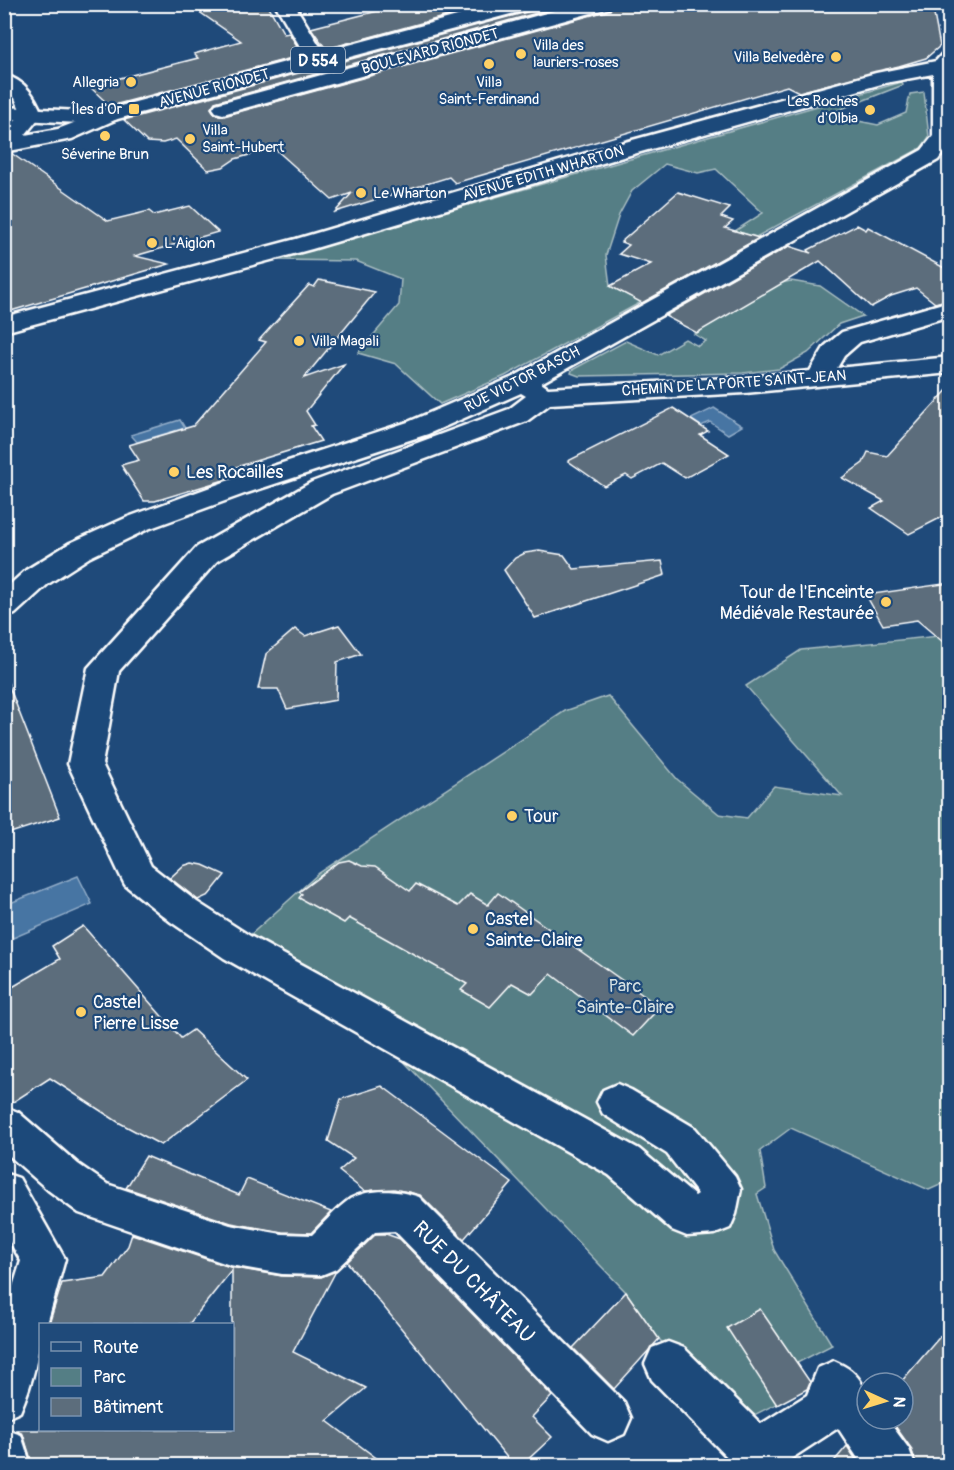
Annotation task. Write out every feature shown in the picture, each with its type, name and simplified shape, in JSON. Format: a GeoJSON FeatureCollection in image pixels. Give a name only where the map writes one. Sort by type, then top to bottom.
{"type":"FeatureCollection","features":[{"type":"Feature","properties":{"kind":"street"},"geometry":{"type":"LineString","coordinates":[[284,4],[311,49],[323,59]]}},
{"type":"Feature","properties":{"kind":"street","name":"AVENUE RIONDET"},"geometry":{"type":"LineString","coordinates":[[110,115],[526,4]]}},
{"type":"Feature","properties":{"kind":"street","name":"BOULEVARD RIONDET"},"geometry":{"type":"LineString","coordinates":[[223,108],[602,4]]}},
{"type":"Feature","properties":{"kind":"street","name":"RUE VICTOR BASCH"},"geometry":{"type":"LineString","coordinates":[[4,607],[37,577],[80,550],[138,523],[237,487],[533,389],[930,155],[947,137],[946,62]]}},
{"type":"Feature","properties":{"kind":"street","name":"AVENUE EDITH WHARTON"},"geometry":{"type":"LineString","coordinates":[[4,325],[304,244],[603,155],[883,77],[946,62]]}},
{"type":"Feature","properties":{"kind":"street"},"geometry":{"type":"LineString","coordinates":[[4,81],[24,95],[32,114],[4,145]]}},
{"type":"Feature","properties":{"kind":"street","name":"D 554"},"geometry":{"type":"LineString","coordinates":[[4,113],[79,117],[110,115]]}},
{"type":"Feature","properties":{"kind":"street"},"geometry":{"type":"LineString","coordinates":[[4,145],[64,134],[110,115]]}},
{"type":"Feature","properties":{"kind":"street"},"geometry":{"type":"LineString","coordinates":[[821,377],[834,351],[851,337],[950,308]]}},
{"type":"Feature","properties":{"kind":"street","name":"CHEMIN DE LA PORTE SAINT-JEAN"},"geometry":{"type":"LineString","coordinates":[[533,389],[745,385],[950,364]]}},
{"type":"Feature","properties":{"kind":"street"},"geometry":{"type":"LineString","coordinates":[[533,389],[518,415],[322,488],[207,554],[104,668],[85,764],[138,874],[184,912],[237,947],[624,1162],[687,1216],[715,1214],[720,1190],[681,1141],[617,1102]]}},
{"type":"Feature","properties":{"kind":"street","name":"RUE DU CHÂTEAU"},"geometry":{"type":"LineString","coordinates":[[4,1125],[63,1177],[94,1199],[230,1245],[282,1254],[321,1255],[365,1213],[404,1211],[608,1418]]}},
{"type":"Feature","properties":{"kind":"street"},"geometry":{"type":"LineString","coordinates":[[4,1192],[43,1259],[4,1396]]}},
{"type":"Feature","properties":{"kind":"street"},"geometry":{"type":"LineString","coordinates":[[668,1364],[757,1453],[823,1411],[834,1384],[892,1466]]}},
{"type":"Feature","properties":{"kind":"street"},"geometry":{"type":"LineString","coordinates":[[4,1452],[8,1466]]}},
{"type":"Feature","properties":{"kind":"green space"},"geometry":{"type":"Polygon","coordinates":[[[902,82],[903,85],[836,111],[839,117],[878,125],[906,113],[910,94],[924,92],[929,137],[921,148],[756,237],[735,231],[763,213],[716,169],[698,173],[665,164],[632,191],[619,215],[606,255],[610,286],[629,296],[671,286],[505,376],[440,404],[396,364],[358,353],[399,305],[401,279],[356,261],[274,260],[902,82]]]}},
{"type":"Feature","properties":{"kind":"green space"},"geometry":{"type":"Polygon","coordinates":[[[791,281],[820,286],[863,316],[839,324],[808,353],[779,369],[743,373],[579,376],[571,373],[572,370],[626,341],[658,355],[685,339],[698,346],[706,341],[694,334],[739,308],[766,286],[791,281]]]}},
{"type":"Feature","properties":{"kind":"green space","name":"Parc Sainte-Claire"},"geometry":{"type":"Polygon","coordinates":[[[949,635],[949,1181],[929,1190],[791,1128],[760,1151],[766,1188],[757,1194],[774,1250],[832,1345],[797,1363],[812,1386],[738,1423],[659,1339],[626,1292],[387,1044],[237,947],[319,873],[565,711],[608,696],[677,779],[719,814],[747,818],[774,786],[842,796],[746,686],[801,650],[949,635]]]}},
{"type":"Feature","properties":{"kind":"water"},"geometry":{"type":"Polygon","coordinates":[[[714,408],[742,426],[728,434],[710,422],[701,426],[691,419],[714,408]]]}},
{"type":"Feature","properties":{"kind":"water"},"geometry":{"type":"Polygon","coordinates":[[[180,420],[185,428],[137,442],[131,435],[180,420]]]}},
{"type":"Feature","properties":{"kind":"water"},"geometry":{"type":"Polygon","coordinates":[[[78,876],[92,904],[13,938],[5,921],[5,905],[78,876]]]}},
{"type":"Feature","properties":{"kind":"building"},"geometry":{"type":"Polygon","coordinates":[[[188,4],[267,4],[284,34],[289,33],[303,55],[110,106],[89,86],[198,58],[194,54],[241,41],[188,4]]]}},
{"type":"Feature","properties":{"kind":"building"},"geometry":{"type":"Polygon","coordinates":[[[405,4],[491,4],[326,49],[311,28],[405,4]]]}},
{"type":"Feature","properties":{"kind":"building"},"geometry":{"type":"Polygon","coordinates":[[[537,4],[569,4],[215,102],[211,108],[215,114],[224,116],[610,10],[613,4],[932,4],[940,46],[926,58],[899,66],[799,92],[787,86],[455,183],[449,177],[335,212],[352,193],[332,200],[274,148],[235,159],[223,167],[208,170],[176,139],[163,143],[147,142],[124,120],[534,10],[537,4]]]}},
{"type":"Feature","properties":{"kind":"building"},"geometry":{"type":"Polygon","coordinates":[[[11,153],[108,221],[149,211],[154,215],[190,206],[218,232],[135,256],[169,264],[4,313],[4,154],[11,153]]]}},
{"type":"Feature","properties":{"kind":"building"},"geometry":{"type":"Polygon","coordinates":[[[678,192],[730,208],[721,217],[733,221],[725,228],[759,238],[642,303],[610,286],[651,264],[619,254],[629,245],[621,242],[678,192]]]}},
{"type":"Feature","properties":{"kind":"building"},"geometry":{"type":"Polygon","coordinates":[[[857,225],[866,230],[868,227],[950,271],[950,299],[935,303],[916,288],[891,296],[871,307],[820,261],[697,333],[665,316],[789,246],[811,253],[808,250],[857,225]]]}},
{"type":"Feature","properties":{"kind":"building"},"geometry":{"type":"Polygon","coordinates":[[[319,280],[375,292],[304,378],[344,364],[306,411],[315,425],[311,426],[321,441],[223,471],[228,478],[224,480],[155,501],[144,501],[121,465],[139,460],[129,445],[193,426],[266,342],[259,340],[309,285],[314,287],[319,280]]]}},
{"type":"Feature","properties":{"kind":"building"},"geometry":{"type":"Polygon","coordinates":[[[950,387],[950,513],[909,534],[871,508],[884,501],[842,478],[863,463],[868,452],[887,456],[950,387]]]}},
{"type":"Feature","properties":{"kind":"building"},"geometry":{"type":"Polygon","coordinates":[[[673,408],[708,431],[700,435],[729,454],[685,478],[662,463],[632,479],[626,475],[604,486],[568,461],[673,408]]]}},
{"type":"Feature","properties":{"kind":"building"},"geometry":{"type":"Polygon","coordinates":[[[539,551],[564,555],[574,569],[662,561],[665,575],[535,618],[504,570],[515,558],[525,553],[539,551]]]}},
{"type":"Feature","properties":{"kind":"building"},"geometry":{"type":"Polygon","coordinates":[[[950,583],[950,648],[917,620],[883,625],[866,595],[950,583]]]}},
{"type":"Feature","properties":{"kind":"building"},"geometry":{"type":"Polygon","coordinates":[[[339,625],[361,654],[337,662],[336,700],[287,709],[278,689],[258,689],[266,654],[295,629],[305,636],[339,625]]]}},
{"type":"Feature","properties":{"kind":"building"},"geometry":{"type":"Polygon","coordinates":[[[7,681],[60,817],[4,835],[4,682],[7,681]]]}},
{"type":"Feature","properties":{"kind":"building","name":"Castel Sainte-Claire"},"geometry":{"type":"Polygon","coordinates":[[[349,860],[362,866],[375,867],[410,891],[416,884],[458,906],[470,894],[488,905],[498,893],[660,1007],[633,1036],[551,974],[532,994],[512,983],[490,1007],[461,990],[467,984],[349,918],[344,923],[299,898],[302,894],[299,892],[339,862],[349,860]]]}},
{"type":"Feature","properties":{"kind":"building"},"geometry":{"type":"Polygon","coordinates":[[[192,863],[203,865],[225,875],[209,895],[198,900],[170,878],[183,866],[192,863]]]}},
{"type":"Feature","properties":{"kind":"building"},"geometry":{"type":"Polygon","coordinates":[[[83,926],[181,1038],[193,1030],[247,1080],[161,1145],[118,1122],[50,1078],[7,1106],[4,1105],[4,992],[60,959],[52,946],[83,926]]]}},
{"type":"Feature","properties":{"kind":"building"},"geometry":{"type":"Polygon","coordinates":[[[382,1086],[512,1183],[464,1239],[420,1195],[394,1189],[364,1191],[339,1171],[354,1158],[328,1141],[341,1099],[382,1086]]]}},
{"type":"Feature","properties":{"kind":"building"},"geometry":{"type":"Polygon","coordinates":[[[146,1156],[239,1195],[247,1179],[331,1212],[311,1233],[282,1232],[231,1223],[126,1188],[146,1156]]]}},
{"type":"Feature","properties":{"kind":"building"},"geometry":{"type":"Polygon","coordinates":[[[132,1234],[230,1267],[282,1276],[321,1277],[336,1271],[293,1352],[366,1388],[327,1421],[387,1466],[33,1466],[23,1434],[15,1430],[234,1431],[232,1270],[190,1323],[49,1323],[62,1283],[105,1277],[128,1246],[132,1234]]]}},
{"type":"Feature","properties":{"kind":"building"},"geometry":{"type":"Polygon","coordinates":[[[376,1234],[386,1234],[400,1239],[552,1396],[532,1417],[552,1437],[521,1466],[514,1466],[347,1262],[376,1234]]]}},
{"type":"Feature","properties":{"kind":"building"},"geometry":{"type":"Polygon","coordinates":[[[626,1292],[659,1339],[614,1389],[573,1348],[626,1292]]]}},
{"type":"Feature","properties":{"kind":"building"},"geometry":{"type":"Polygon","coordinates":[[[760,1309],[810,1382],[807,1389],[777,1405],[727,1328],[760,1309]]]}},
{"type":"Feature","properties":{"kind":"building"},"geometry":{"type":"Polygon","coordinates":[[[950,1325],[950,1466],[917,1466],[911,1448],[899,1431],[915,1431],[915,1371],[910,1371],[950,1325]]]}},
{"type":"Feature","properties":{"kind":"building"},"geometry":{"type":"Polygon","coordinates":[[[847,1446],[860,1466],[830,1466],[847,1446]]]}},
{"type":"Feature","properties":{"kind":"place","name":"Villa des lauriers-roses"},"geometry":{"type":"Point","coordinates":[521,54]}},
{"type":"Feature","properties":{"kind":"place","name":"Villa Belvedère"},"geometry":{"type":"Point","coordinates":[836,57]}},
{"type":"Feature","properties":{"kind":"place","name":"Villa Saint-Ferdinand"},"geometry":{"type":"Point","coordinates":[489,64]}},
{"type":"Feature","properties":{"kind":"place","name":"Allegria"},"geometry":{"type":"Point","coordinates":[131,82]}},
{"type":"Feature","properties":{"kind":"place","name":"Îles d'Or"},"geometry":{"type":"Point","coordinates":[134,109]}},
{"type":"Feature","properties":{"kind":"place","name":"Les Roches d'Olbia"},"geometry":{"type":"Point","coordinates":[870,110]}},
{"type":"Feature","properties":{"kind":"place","name":"Séverine Brun"},"geometry":{"type":"Point","coordinates":[105,136]}},
{"type":"Feature","properties":{"kind":"place","name":"Villa Saint-Hubert"},"geometry":{"type":"Point","coordinates":[190,139]}},
{"type":"Feature","properties":{"kind":"place","name":"Le Wharton"},"geometry":{"type":"Point","coordinates":[361,193]}},
{"type":"Feature","properties":{"kind":"place","name":"L'Aiglon"},"geometry":{"type":"Point","coordinates":[152,243]}},
{"type":"Feature","properties":{"kind":"place","name":"Villa Magali"},"geometry":{"type":"Point","coordinates":[299,341]}},
{"type":"Feature","properties":{"kind":"place","name":"Les Rocailles"},"geometry":{"type":"Point","coordinates":[174,472]}},
{"type":"Feature","properties":{"kind":"place","name":"Tour de l'Enceinte Médiévale Restaurée"},"geometry":{"type":"Point","coordinates":[886,602]}},
{"type":"Feature","properties":{"kind":"place","name":"Tour"},"geometry":{"type":"Point","coordinates":[512,816]}},
{"type":"Feature","properties":{"kind":"place","name":"Castel Sainte-Claire"},"geometry":{"type":"Point","coordinates":[473,929]}},
{"type":"Feature","properties":{"kind":"place","name":"Castel Pierre Lisse"},"geometry":{"type":"Point","coordinates":[81,1012]}}]}
